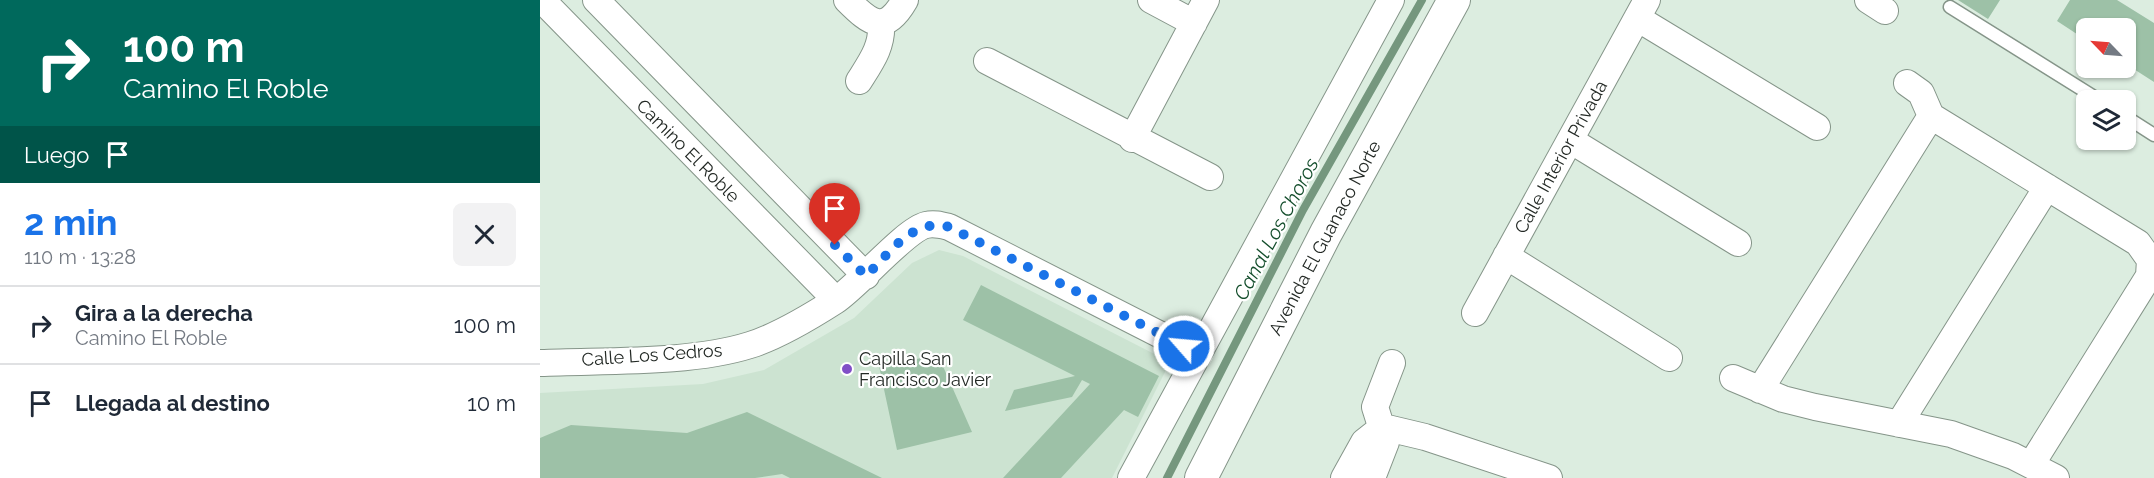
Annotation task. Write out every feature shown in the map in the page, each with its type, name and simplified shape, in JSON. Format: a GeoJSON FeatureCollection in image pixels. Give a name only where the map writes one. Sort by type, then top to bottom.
{"type":"FeatureCollection","features":[{"type":"Feature","properties":{"kind":"street","name":"Camino El Roble"},"geometry":{"type":"LineString","coordinates":[[542,0],[836,300]]}},
{"type":"Feature","properties":{"kind":"street"},"geometry":{"type":"LineString","coordinates":[[596,0],[866,276]]}},
{"type":"Feature","properties":{"kind":"street"},"geometry":{"type":"LineString","coordinates":[[847,0],[869,20],[881,23],[897,15],[905,0]]}},
{"type":"Feature","properties":{"kind":"street"},"geometry":{"type":"LineString","coordinates":[[1151,0],[1194,23]]}},
{"type":"Feature","properties":{"kind":"street"},"geometry":{"type":"LineString","coordinates":[[1132,139],[1206,0]]}},
{"type":"Feature","properties":{"kind":"street"},"geometry":{"type":"LineString","coordinates":[[1131,478],[1391,0]]}},
{"type":"Feature","properties":{"kind":"street","name":"Avenida El Guanaco Norte"},"geometry":{"type":"LineString","coordinates":[[1201,478],[1326,233],[1454,0]]}},
{"type":"Feature","properties":{"kind":"street"},"geometry":{"type":"LineString","coordinates":[[1642,9],[1817,127]]}},
{"type":"Feature","properties":{"kind":"street","name":"Calle Interior Privada"},"geometry":{"type":"LineString","coordinates":[[1475,313],[1642,9]]}},
{"type":"Feature","properties":{"kind":"street"},"geometry":{"type":"LineString","coordinates":[[859,81],[878,51],[882,36],[881,23]]}},
{"type":"Feature","properties":{"kind":"street"},"geometry":{"type":"LineString","coordinates":[[987,61],[1132,139],[1210,177]]}},
{"type":"Feature","properties":{"kind":"street"},"geometry":{"type":"LineString","coordinates":[[1907,82],[1921,93],[1931,116],[2143,247],[2150,260],[2151,268],[2145,282],[2031,465]]}},
{"type":"Feature","properties":{"kind":"street"},"geometry":{"type":"LineString","coordinates":[[1760,390],[1931,116]]}},
{"type":"Feature","properties":{"kind":"street"},"geometry":{"type":"LineString","coordinates":[[1570,140],[1738,243]]}},
{"type":"Feature","properties":{"kind":"street"},"geometry":{"type":"LineString","coordinates":[[1899,424],[2047,188]]}},
{"type":"Feature","properties":{"kind":"street","name":"Calle Los Cedros"},"geometry":{"type":"LineString","coordinates":[[540,363],[713,353],[751,345],[836,300],[866,276],[909,234],[927,225],[938,224],[949,227],[1198,354]]}},
{"type":"Feature","properties":{"kind":"street"},"geometry":{"type":"LineString","coordinates":[[1506,256],[1669,358]]}},
{"type":"Feature","properties":{"kind":"street"},"geometry":{"type":"LineString","coordinates":[[1372,478],[1385,450],[1383,427],[1377,415],[1376,402],[1392,363]]}},
{"type":"Feature","properties":{"kind":"street"},"geometry":{"type":"LineString","coordinates":[[1733,378],[1760,390],[1815,407],[1951,435],[2031,465],[2056,478]]}},
{"type":"Feature","properties":{"kind":"street"},"geometry":{"type":"LineString","coordinates":[[1344,478],[1364,442],[1383,427]]}},
{"type":"Feature","properties":{"kind":"street"},"geometry":{"type":"LineString","coordinates":[[1383,427],[1425,437],[1549,478]]}},
{"type":"Feature","properties":{"kind":"lane"},"geometry":{"type":"LineString","coordinates":[[1950,7],[2083,90]]}},
{"type":"Feature","properties":{"kind":"lane"},"geometry":{"type":"LineString","coordinates":[[2136,123],[2154,135]]}},
{"type":"Feature","properties":{"kind":"shaded area"},"geometry":{"type":"Polygon","coordinates":[[[939,250],[963,256],[1170,362],[1112,478],[540,478],[540,393],[703,384],[764,370],[854,318],[912,263],[939,250]]]}},
{"type":"Feature","properties":{"kind":"building"},"geometry":{"type":"Polygon","coordinates":[[[1958,0],[2000,0],[1988,19],[1958,0]]]}},
{"type":"Feature","properties":{"kind":"building"},"geometry":{"type":"Polygon","coordinates":[[[2070,0],[2117,0],[2154,23],[2154,82],[2136,70],[2136,18],[2076,18],[2076,33],[2057,21],[2070,0]]]}},
{"type":"Feature","properties":{"kind":"building"},"geometry":{"type":"Polygon","coordinates":[[[981,285],[1159,376],[1138,417],[1124,410],[1061,478],[1003,478],[1090,384],[1082,380],[1072,397],[1005,411],[1014,390],[1075,376],[963,320],[981,285]]]}},
{"type":"Feature","properties":{"kind":"building"},"geometry":{"type":"Polygon","coordinates":[[[938,355],[972,432],[897,450],[879,366],[938,355]]]}},
{"type":"Feature","properties":{"kind":"building"},"geometry":{"type":"Polygon","coordinates":[[[747,412],[882,478],[790,478],[782,474],[755,478],[540,478],[540,438],[571,425],[687,433],[747,412]]]}},
{"type":"Feature","properties":{"kind":"waterway","name":"Canal Los Choros"},"geometry":{"type":"LineString","coordinates":[[1167,478],[1303,210],[1422,0]]}},
{"type":"Feature","properties":{"kind":"place","name":"Capilla San Francisco Javier"},"geometry":{"type":"Point","coordinates":[847,369]}},
{"type":"Feature","properties":{"kind":"route"},"geometry":{"type":"LineString","coordinates":[[835,245],[866,276],[918,228],[938,224],[949,227],[1184,346]]}}]}
